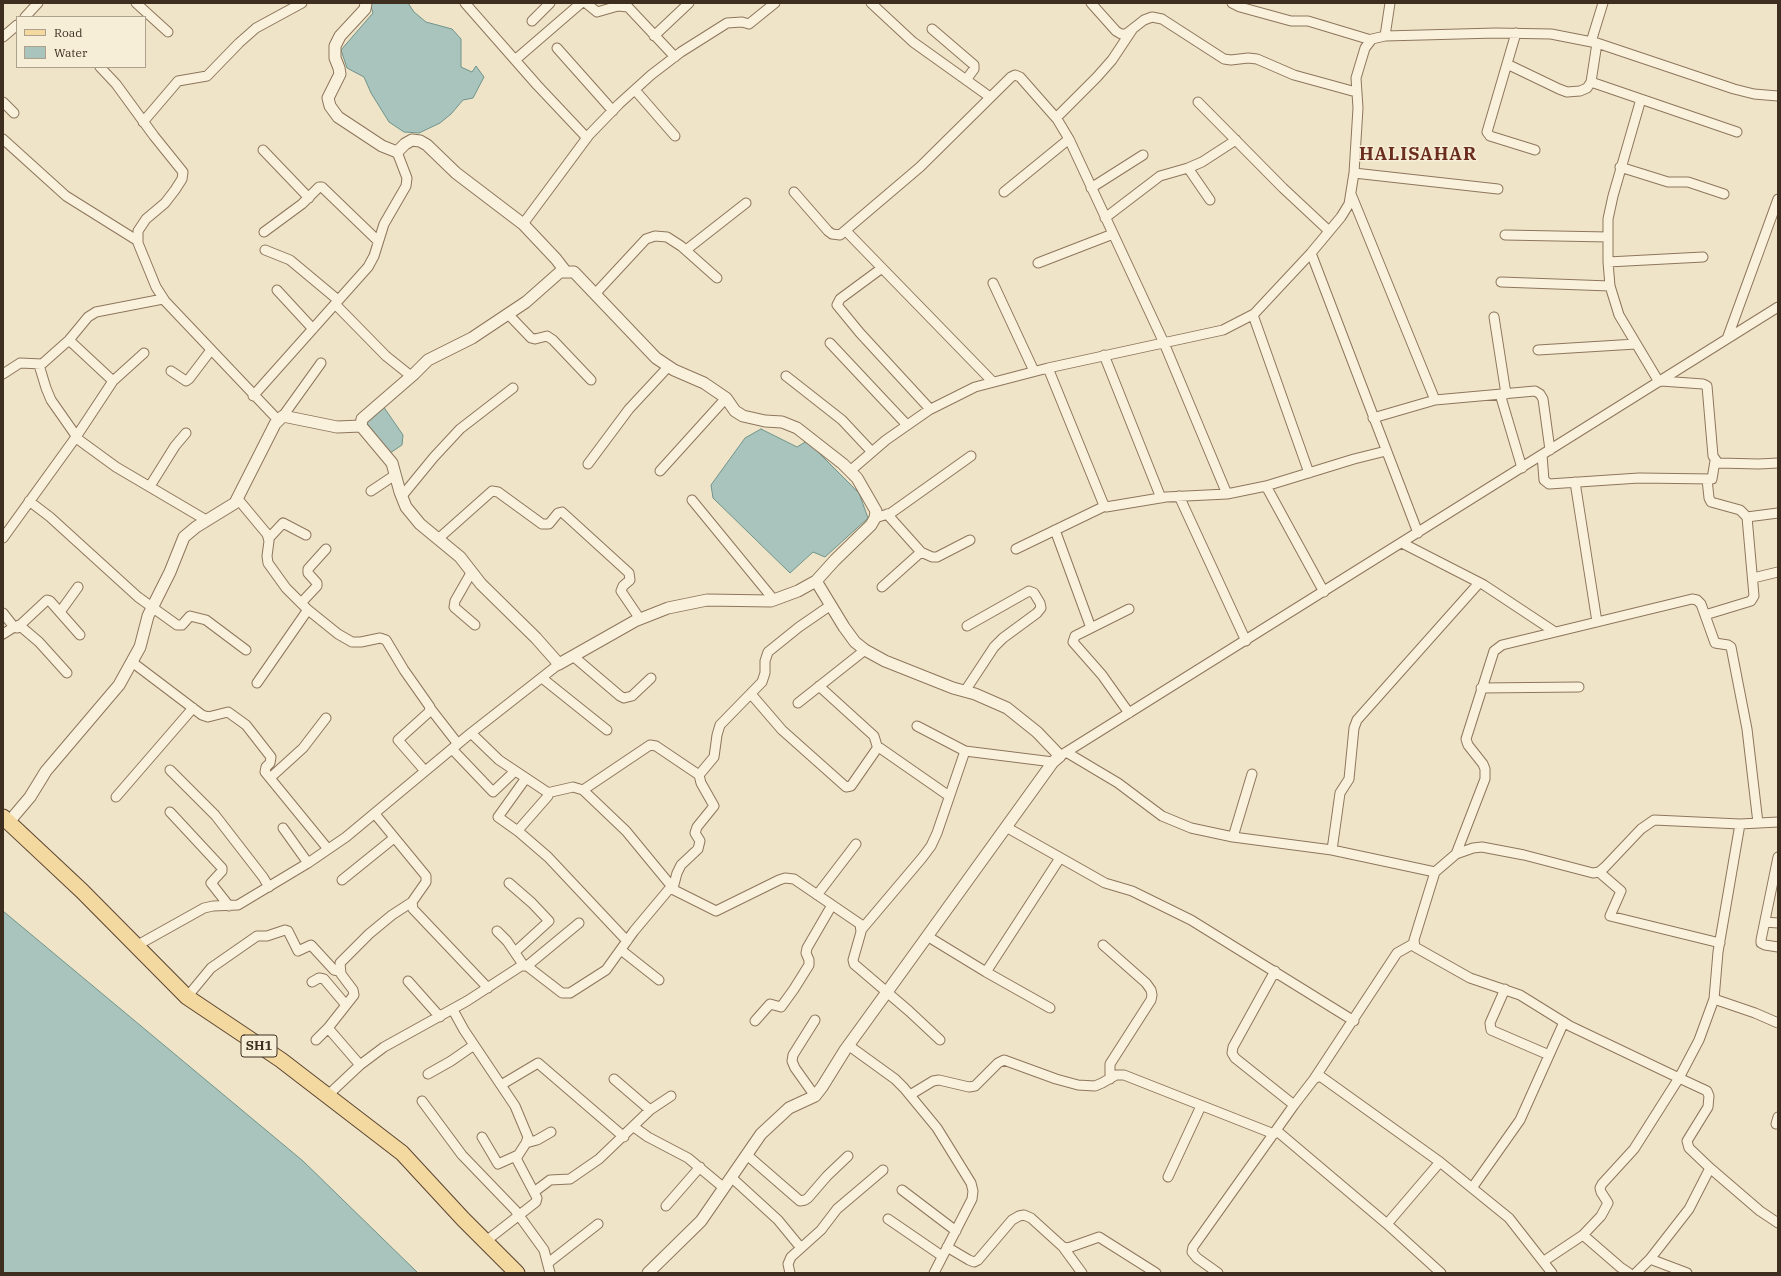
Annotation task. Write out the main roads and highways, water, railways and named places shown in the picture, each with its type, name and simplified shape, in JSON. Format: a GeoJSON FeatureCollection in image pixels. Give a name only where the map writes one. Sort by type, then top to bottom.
{"type":"FeatureCollection","features":[{"type":"Feature","properties":{"kind":"main road","name":"SH1"},"geometry":{"type":"LineString","coordinates":[[6,820],[65,875],[187,997],[281,1060],[402,1153],[517,1273]]}},
{"type":"Feature","properties":{"kind":"water"},"geometry":{"type":"Polygon","coordinates":[[[370,3],[408,3],[414,12],[426,22],[452,29],[461,39],[461,67],[472,72],[476,66],[484,77],[473,98],[463,100],[451,114],[440,123],[419,133],[404,132],[389,122],[371,93],[364,77],[347,68],[341,50],[373,13],[370,3]]]}},
{"type":"Feature","properties":{"kind":"water"},"geometry":{"type":"Polygon","coordinates":[[[383,406],[403,435],[402,445],[390,453],[365,421],[383,406]]]}},
{"type":"Feature","properties":{"kind":"water"},"geometry":{"type":"Polygon","coordinates":[[[761,429],[797,447],[807,441],[859,493],[868,518],[825,557],[813,552],[790,573],[713,498],[711,485],[745,438],[761,429]]]}},
{"type":"Feature","properties":{"kind":"water"},"geometry":{"type":"Polygon","coordinates":[[[3,911],[303,1161],[418,1273],[3,1273],[3,911]]]}},
{"type":"Feature","properties":{"kind":"district","name":"HALISAHAR"},"geometry":{"type":"Point","coordinates":[1418,155]}}]}
